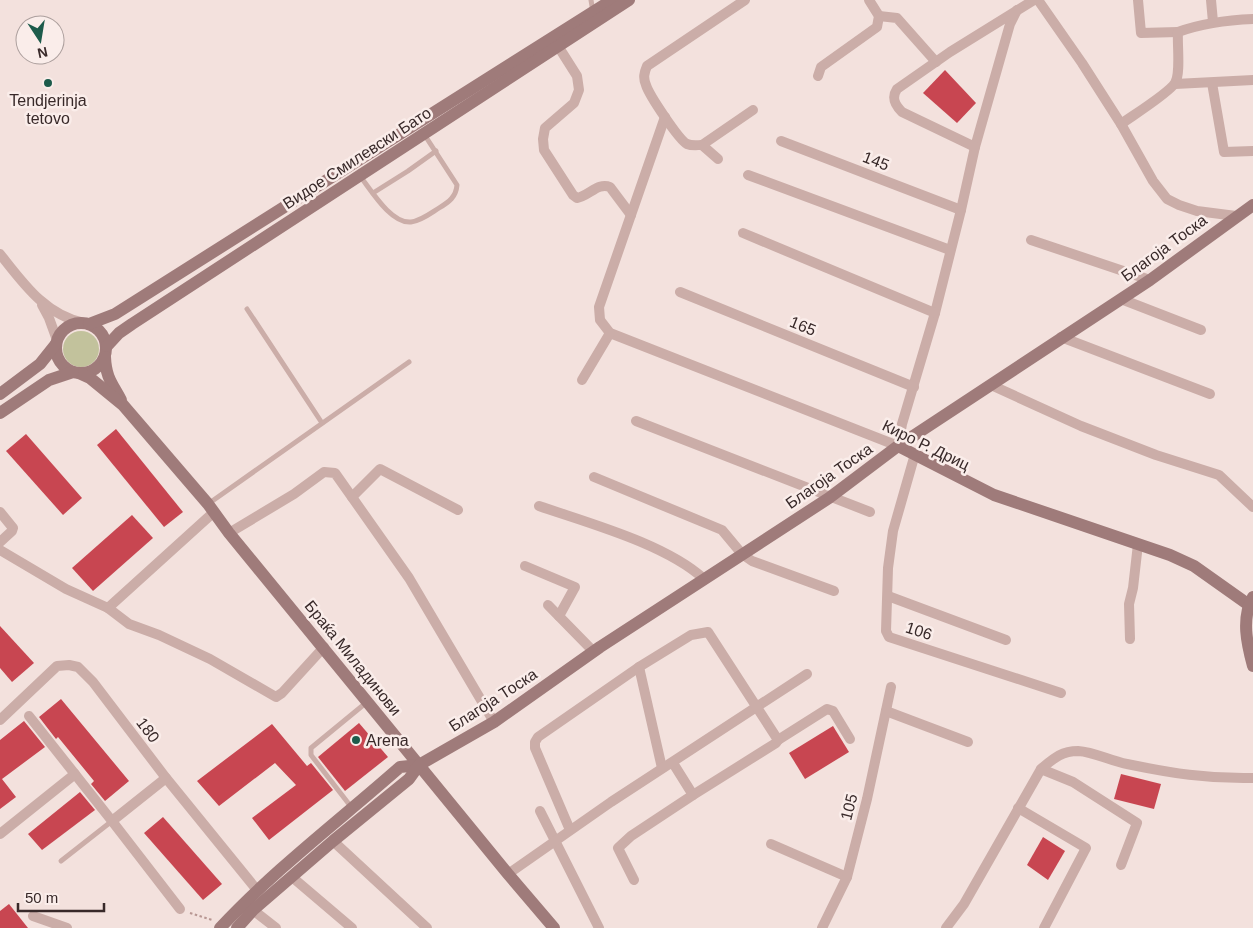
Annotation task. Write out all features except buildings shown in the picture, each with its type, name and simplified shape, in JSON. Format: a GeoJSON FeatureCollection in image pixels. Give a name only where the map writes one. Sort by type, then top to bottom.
{"type":"FeatureCollection","features":[{"type":"Feature","properties":{"kind":"street","name":"Видое Смилевски Бато"},"geometry":{"type":"LineString","coordinates":[[86,323],[115,314],[592,6],[612,0]]}},
{"type":"Feature","properties":{"kind":"street","name":"Видое Смилевски Бато"},"geometry":{"type":"LineString","coordinates":[[106,352],[119,333],[132,324],[629,0]]}},
{"type":"Feature","properties":{"kind":"street"},"geometry":{"type":"LineString","coordinates":[[746,0],[647,66],[644,73],[646,87],[685,144],[693,146],[702,145],[754,110]]}},
{"type":"Feature","properties":{"kind":"street"},"geometry":{"type":"LineString","coordinates":[[818,76],[821,67],[877,27],[878,16],[870,0]]}},
{"type":"Feature","properties":{"kind":"street"},"geometry":{"type":"LineString","coordinates":[[975,147],[902,112],[895,103],[894,96],[897,89],[936,62],[1034,0]]}},
{"type":"Feature","properties":{"kind":"street"},"geometry":{"type":"LineString","coordinates":[[1038,0],[1121,124],[1154,181],[1167,199],[1197,211],[1236,216]]}},
{"type":"Feature","properties":{"kind":"street"},"geometry":{"type":"LineString","coordinates":[[1138,0],[1141,32],[1178,32],[1213,22],[1253,19]]}},
{"type":"Feature","properties":{"kind":"street"},"geometry":{"type":"LineString","coordinates":[[1212,0],[1213,22]]}},
{"type":"Feature","properties":{"kind":"street"},"geometry":{"type":"LineString","coordinates":[[898,446],[902,424],[935,313],[975,147],[1010,24],[1017,10]]}},
{"type":"Feature","properties":{"kind":"street"},"geometry":{"type":"LineString","coordinates":[[878,16],[897,18],[936,62]]}},
{"type":"Feature","properties":{"kind":"street"},"geometry":{"type":"LineString","coordinates":[[1121,124],[1175,84],[1178,74],[1178,32]]}},
{"type":"Feature","properties":{"kind":"street"},"geometry":{"type":"LineString","coordinates":[[558,46],[577,76],[579,90],[574,103],[545,128],[544,150],[573,195],[577,198],[600,186],[606,185],[631,215]]}},
{"type":"Feature","properties":{"kind":"street"},"geometry":{"type":"LineString","coordinates":[[1175,84],[1253,80]]}},
{"type":"Feature","properties":{"kind":"street"},"geometry":{"type":"LineString","coordinates":[[1212,83],[1224,152],[1253,151]]}},
{"type":"Feature","properties":{"kind":"street"},"geometry":{"type":"LineString","coordinates":[[582,380],[610,333],[600,320],[599,307],[665,117]]}},
{"type":"Feature","properties":{"kind":"street","name":"145"},"geometry":{"type":"LineString","coordinates":[[781,141],[961,210]]}},
{"type":"Feature","properties":{"kind":"street"},"geometry":{"type":"LineString","coordinates":[[702,145],[718,159]]}},
{"type":"Feature","properties":{"kind":"street"},"geometry":{"type":"LineString","coordinates":[[748,175],[950,250]]}},
{"type":"Feature","properties":{"kind":"street","name":"Благоја Тоска"},"geometry":{"type":"LineString","coordinates":[[237,928],[253,910],[333,840],[409,780],[419,766],[494,722],[594,652],[829,498],[898,446],[1150,280],[1253,205]]}},
{"type":"Feature","properties":{"kind":"street"},"geometry":{"type":"LineString","coordinates":[[743,233],[935,313]]}},
{"type":"Feature","properties":{"kind":"street"},"geometry":{"type":"LineString","coordinates":[[1031,240],[1150,280]]}},
{"type":"Feature","properties":{"kind":"street"},"geometry":{"type":"LineString","coordinates":[[0,254],[39,300],[49,318],[57,342],[58,358],[67,369],[90,378],[123,405]]}},
{"type":"Feature","properties":{"kind":"street","name":"165"},"geometry":{"type":"LineString","coordinates":[[680,292],[914,388]]}},
{"type":"Feature","properties":{"kind":"street"},"geometry":{"type":"LineString","coordinates":[[1121,299],[1201,330]]}},
{"type":"Feature","properties":{"kind":"street"},"geometry":{"type":"LineString","coordinates":[[39,300],[64,316],[98,329],[104,336],[106,370],[109,380],[123,405]]}},
{"type":"Feature","properties":{"kind":"street"},"geometry":{"type":"LineString","coordinates":[[0,394],[40,364],[57,342],[61,333],[68,327],[86,323]]}},
{"type":"Feature","properties":{"kind":"street","name":"Киро Р. Дриц"},"geometry":{"type":"LineString","coordinates":[[610,333],[898,446],[994,495],[1170,555],[1194,566],[1251,601]]}},
{"type":"Feature","properties":{"kind":"street"},"geometry":{"type":"LineString","coordinates":[[1062,337],[1210,394]]}},
{"type":"Feature","properties":{"kind":"street"},"geometry":{"type":"LineString","coordinates":[[0,413],[49,380],[95,370],[106,352]]}},
{"type":"Feature","properties":{"kind":"street"},"geometry":{"type":"LineString","coordinates":[[991,385],[1081,426],[1219,475],[1253,507]]}},
{"type":"Feature","properties":{"kind":"street","name":"Браќа Миладинови"},"geometry":{"type":"LineString","coordinates":[[123,405],[211,508],[419,766],[554,928]]}},
{"type":"Feature","properties":{"kind":"street"},"geometry":{"type":"LineString","coordinates":[[636,421],[829,498],[870,512]]}},
{"type":"Feature","properties":{"kind":"street","name":"106"},"geometry":{"type":"LineString","coordinates":[[915,454],[893,531],[888,568],[886,631],[889,637],[1060,693]]}},
{"type":"Feature","properties":{"kind":"street"},"geometry":{"type":"LineString","coordinates":[[352,497],[380,469],[458,510]]}},
{"type":"Feature","properties":{"kind":"street"},"geometry":{"type":"LineString","coordinates":[[230,533],[294,494],[324,472],[335,472],[409,578],[494,722]]}},
{"type":"Feature","properties":{"kind":"street"},"geometry":{"type":"LineString","coordinates":[[594,477],[722,530],[742,554],[752,561],[834,591]]}},
{"type":"Feature","properties":{"kind":"street"},"geometry":{"type":"LineString","coordinates":[[539,506],[638,541],[691,568],[704,580]]}},
{"type":"Feature","properties":{"kind":"street"},"geometry":{"type":"LineString","coordinates":[[108,608],[211,508]]}},
{"type":"Feature","properties":{"kind":"street"},"geometry":{"type":"LineString","coordinates":[[0,512],[13,528],[0,542]]}},
{"type":"Feature","properties":{"kind":"street"},"geometry":{"type":"LineString","coordinates":[[1130,639],[1129,604],[1134,588],[1138,544]]}},
{"type":"Feature","properties":{"kind":"street"},"geometry":{"type":"LineString","coordinates":[[0,550],[66,589],[108,608],[129,624],[159,635],[210,659],[276,696],[282,693],[324,647]]}},
{"type":"Feature","properties":{"kind":"street"},"geometry":{"type":"LineString","coordinates":[[525,566],[575,587],[560,616]]}},
{"type":"Feature","properties":{"kind":"street"},"geometry":{"type":"LineString","coordinates":[[888,596],[1006,640]]}},
{"type":"Feature","properties":{"kind":"street"},"geometry":{"type":"LineString","coordinates":[[1251,601],[1246,622],[1248,647],[1253,666]]}},
{"type":"Feature","properties":{"kind":"street"},"geometry":{"type":"LineString","coordinates":[[548,605],[594,652]]}},
{"type":"Feature","properties":{"kind":"street"},"geometry":{"type":"LineString","coordinates":[[570,830],[535,748],[535,742],[538,737],[639,667],[690,635],[708,632],[778,740]]}},
{"type":"Feature","properties":{"kind":"street","name":"180"},"geometry":{"type":"LineString","coordinates":[[0,719],[57,666],[69,665],[78,667],[93,682],[166,778],[257,890]]}},
{"type":"Feature","properties":{"kind":"street"},"geometry":{"type":"LineString","coordinates":[[639,667],[662,768]]}},
{"type":"Feature","properties":{"kind":"street"},"geometry":{"type":"LineString","coordinates":[[508,874],[662,768],[673,763],[807,674]]}},
{"type":"Feature","properties":{"kind":"street","name":"105"},"geometry":{"type":"LineString","coordinates":[[822,928],[847,877],[891,688]]}},
{"type":"Feature","properties":{"kind":"street"},"geometry":{"type":"LineString","coordinates":[[634,880],[618,848],[632,836],[693,795],[827,709],[833,711],[850,739]]}},
{"type":"Feature","properties":{"kind":"street"},"geometry":{"type":"LineString","coordinates":[[886,711],[968,742]]}},
{"type":"Feature","properties":{"kind":"street"},"geometry":{"type":"LineString","coordinates":[[29,716],[112,820],[180,910]]}},
{"type":"Feature","properties":{"kind":"street"},"geometry":{"type":"LineString","coordinates":[[946,928],[964,904],[1041,769],[1059,754],[1077,751],[1089,753],[1124,764],[1192,777],[1253,778]]}},
{"type":"Feature","properties":{"kind":"street"},"geometry":{"type":"LineString","coordinates":[[673,763],[693,795]]}},
{"type":"Feature","properties":{"kind":"street","name":"Благоја Тоска"},"geometry":{"type":"LineString","coordinates":[[222,926],[257,890],[400,767],[419,766]]}},
{"type":"Feature","properties":{"kind":"street"},"geometry":{"type":"LineString","coordinates":[[1041,769],[1073,782],[1137,823],[1121,865]]}},
{"type":"Feature","properties":{"kind":"street"},"geometry":{"type":"LineString","coordinates":[[0,834],[75,774]]}},
{"type":"Feature","properties":{"kind":"street"},"geometry":{"type":"LineString","coordinates":[[112,820],[166,778]]}},
{"type":"Feature","properties":{"kind":"street"},"geometry":{"type":"LineString","coordinates":[[1018,808],[1086,848],[1044,928]]}},
{"type":"Feature","properties":{"kind":"street"},"geometry":{"type":"LineString","coordinates":[[540,811],[599,928]]}},
{"type":"Feature","properties":{"kind":"street"},"geometry":{"type":"LineString","coordinates":[[333,840],[427,928]]}},
{"type":"Feature","properties":{"kind":"street"},"geometry":{"type":"LineString","coordinates":[[771,844],[847,877]]}},
{"type":"Feature","properties":{"kind":"street"},"geometry":{"type":"LineString","coordinates":[[292,877],[352,928]]}},
{"type":"Feature","properties":{"kind":"street"},"geometry":{"type":"LineString","coordinates":[[253,910],[276,928]]}},
{"type":"Feature","properties":{"kind":"street"},"geometry":{"type":"LineString","coordinates":[[33,916],[67,928]]}},
{"type":"Feature","properties":{"kind":"lane"},"geometry":{"type":"LineString","coordinates":[[360,176],[391,215],[402,221],[411,222],[421,219],[451,200],[456,192],[457,185],[424,133]]}},
{"type":"Feature","properties":{"kind":"lane"},"geometry":{"type":"LineString","coordinates":[[373,193],[408,172],[436,151]]}},
{"type":"Feature","properties":{"kind":"lane"},"geometry":{"type":"LineString","coordinates":[[247,309],[322,423]]}},
{"type":"Feature","properties":{"kind":"lane"},"geometry":{"type":"LineString","coordinates":[[211,508],[322,423],[408,362]]}},
{"type":"Feature","properties":{"kind":"lane"},"geometry":{"type":"LineString","coordinates":[[353,809],[311,755],[311,748],[367,702]]}},
{"type":"Feature","properties":{"kind":"lane"},"geometry":{"type":"LineString","coordinates":[[61,861],[112,820]]}},
{"type":"Feature","properties":{"kind":"path"},"geometry":{"type":"LineString","coordinates":[[180,910],[222,926]]}},
{"type":"Feature","properties":{"kind":"green space"},"geometry":{"type":"Polygon","coordinates":[[[81,331],[88,332],[94,336],[98,342],[98,356],[94,362],[88,366],[81,367],[74,366],[68,362],[64,356],[63,349],[64,342],[68,336],[74,332],[81,331]]]}},
{"type":"Feature","properties":{"kind":"place","name":"Tendjerinja tetovo"},"geometry":{"type":"Point","coordinates":[48,83]}},
{"type":"Feature","properties":{"kind":"place","name":"Arena"},"geometry":{"type":"Point","coordinates":[356,740]}}]}
